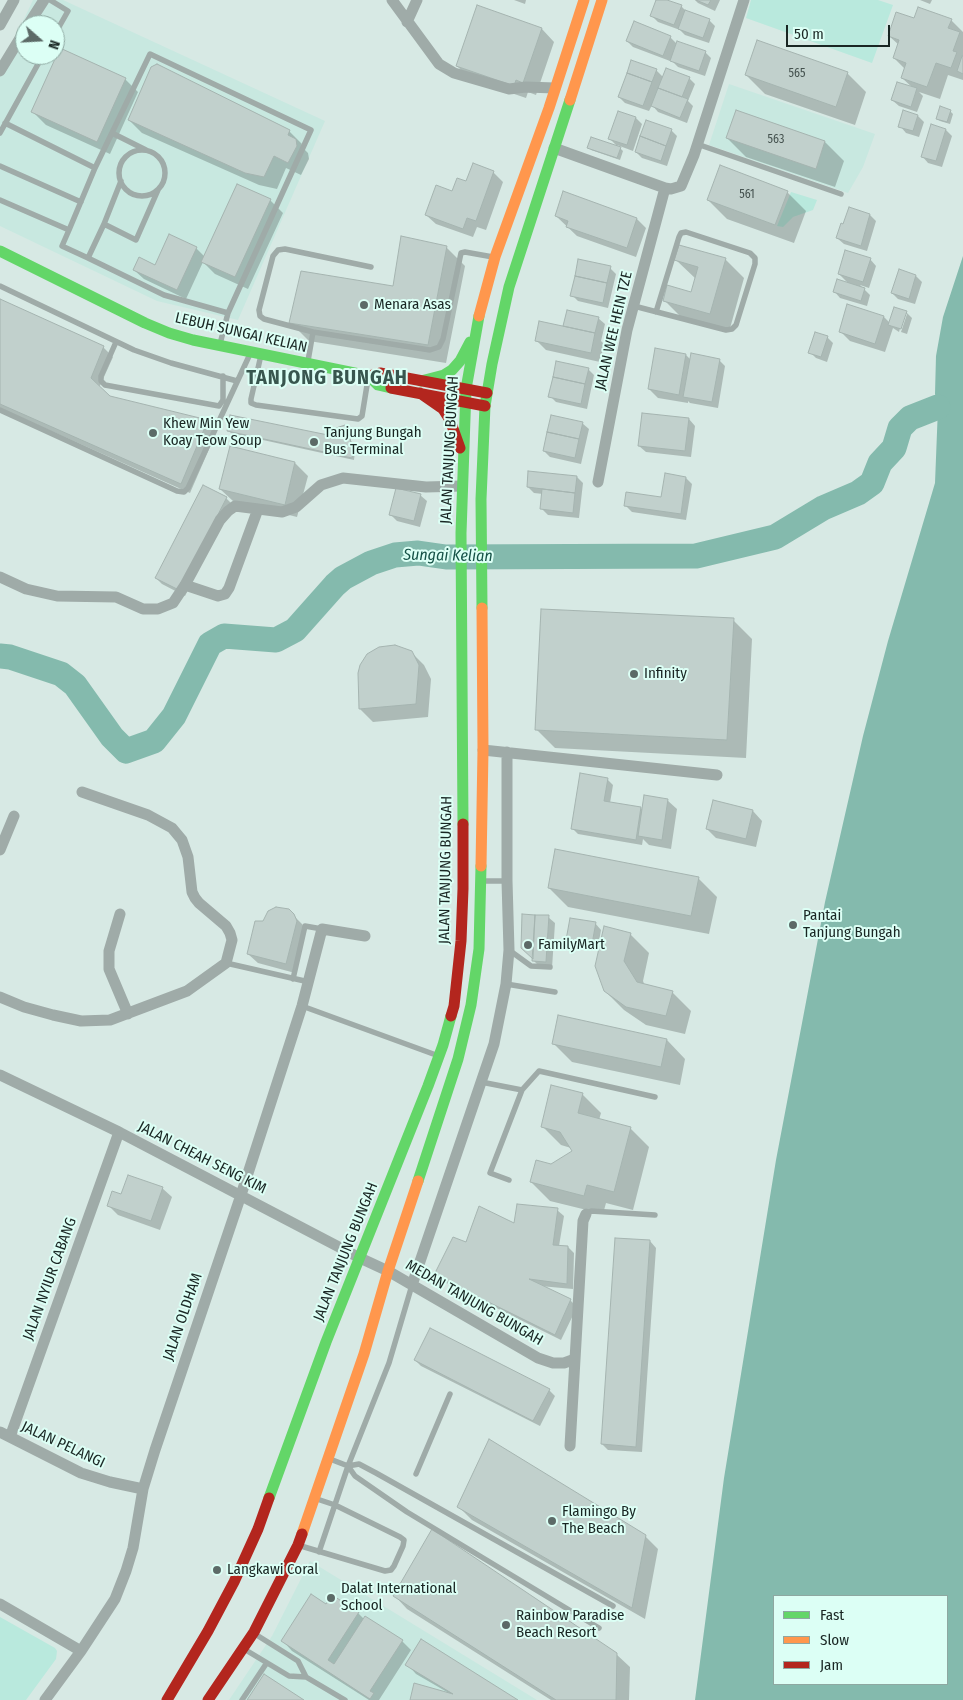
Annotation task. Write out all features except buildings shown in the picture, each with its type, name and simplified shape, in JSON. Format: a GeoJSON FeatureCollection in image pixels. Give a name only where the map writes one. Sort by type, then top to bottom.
{"type":"FeatureCollection","features":[{"type":"Feature","properties":{"kind":"main road","name":"JALAN TANJUNG BUNGAH"},"geometry":{"type":"LineString","coordinates":[[167,1700],[229,1590],[258,1529],[326,1342],[439,1056],[454,1006],[463,889],[461,533],[466,389],[476,329],[495,258],[549,108],[584,0]]}},
{"type":"Feature","properties":{"kind":"main road"},"geometry":{"type":"LineString","coordinates":[[208,1700],[254,1632],[298,1545],[364,1354],[388,1271],[458,1059],[471,1005],[479,949],[481,881],[483,750],[481,499],[485,406],[509,287],[602,0]]}},
{"type":"Feature","properties":{"kind":"main road","name":"LEBUH SUNGAI KELIAN"},"geometry":{"type":"LineString","coordinates":[[1,252],[145,323],[193,340],[369,376],[378,385],[466,389],[487,393]]}},
{"type":"Feature","properties":{"kind":"main road"},"geometry":{"type":"LineString","coordinates":[[463,458],[450,420],[443,409],[420,387],[452,370],[460,361],[476,329]]}},
{"type":"Feature","properties":{"kind":"main road","name":"LEBUH SUNGAI KELIAN"},"geometry":{"type":"LineString","coordinates":[[420,387],[465,402],[485,406]]}},
{"type":"Feature","properties":{"kind":"street"},"geometry":{"type":"LineString","coordinates":[[0,25],[14,0]]}},
{"type":"Feature","properties":{"kind":"street"},"geometry":{"type":"LineString","coordinates":[[34,15],[44,0]]}},
{"type":"Feature","properties":{"kind":"street"},"geometry":{"type":"LineString","coordinates":[[392,0],[438,64],[454,73],[509,89],[526,87],[555,88]]}},
{"type":"Feature","properties":{"kind":"street"},"geometry":{"type":"LineString","coordinates":[[407,22],[418,0]]}},
{"type":"Feature","properties":{"kind":"street"},"geometry":{"type":"LineString","coordinates":[[554,148],[665,188],[671,189],[681,186],[697,144],[744,0]]}},
{"type":"Feature","properties":{"kind":"street"},"geometry":{"type":"LineString","coordinates":[[0,70],[15,46]]}},
{"type":"Feature","properties":{"kind":"street","name":"JALAN WEE HEIN TZE"},"geometry":{"type":"LineString","coordinates":[[598,482],[627,330],[665,188]]}},
{"type":"Feature","properties":{"kind":"street"},"geometry":{"type":"LineString","coordinates":[[0,577],[26,589],[57,596],[116,597],[142,609],[158,609],[173,603],[185,585],[220,520],[235,506],[282,512],[296,507],[321,485],[343,478],[426,487],[462,486]]}},
{"type":"Feature","properties":{"kind":"street"},"geometry":{"type":"LineString","coordinates":[[185,585],[218,596],[225,594],[230,588],[258,509]]}},
{"type":"Feature","properties":{"kind":"street"},"geometry":{"type":"LineString","coordinates":[[483,750],[717,775]]}},
{"type":"Feature","properties":{"kind":"street"},"geometry":{"type":"LineString","coordinates":[[412,1285],[494,1044],[506,984],[509,950],[507,752]]}},
{"type":"Feature","properties":{"kind":"street"},"geometry":{"type":"LineString","coordinates":[[0,997],[53,1016],[81,1021],[110,1020],[187,991],[226,963],[232,940],[230,933],[226,926],[199,904],[195,898],[192,892],[188,857],[182,840],[172,828],[148,815],[82,792]]}},
{"type":"Feature","properties":{"kind":"street"},"geometry":{"type":"LineString","coordinates":[[0,850],[14,816]]}},
{"type":"Feature","properties":{"kind":"street"},"geometry":{"type":"LineString","coordinates":[[120,914],[109,951],[109,969],[128,1014]]}},
{"type":"Feature","properties":{"kind":"street"},"geometry":{"type":"LineString","coordinates":[[322,929],[365,936]]}},
{"type":"Feature","properties":{"kind":"street","name":"JALAN OLDHAM"},"geometry":{"type":"LineString","coordinates":[[45,1700],[81,1651],[115,1599],[126,1571],[133,1548],[143,1489],[164,1418],[241,1195],[302,1006],[322,929]]}},
{"type":"Feature","properties":{"kind":"street","name":"JALAN CHEAH SENG KIM"},"geometry":{"type":"LineString","coordinates":[[0,1075],[119,1132],[388,1271]]}},
{"type":"Feature","properties":{"kind":"street","name":"JALAN NYIUR CABANG"},"geometry":{"type":"LineString","coordinates":[[5,1434],[119,1132]]}},
{"type":"Feature","properties":{"kind":"street"},"geometry":{"type":"LineString","coordinates":[[570,1446],[583,1221],[586,1214]]}},
{"type":"Feature","properties":{"kind":"street","name":"MEDAN TANJUNG BUNGAH"},"geometry":{"type":"LineString","coordinates":[[388,1271],[538,1358],[553,1363],[564,1363],[575,1359]]}},
{"type":"Feature","properties":{"kind":"street","name":"JALAN PELANGI"},"geometry":{"type":"LineString","coordinates":[[5,1434],[81,1473],[143,1489]]}},
{"type":"Feature","properties":{"kind":"street"},"geometry":{"type":"LineString","coordinates":[[0,1604],[81,1651]]}},
{"type":"Feature","properties":{"kind":"lane"},"geometry":{"type":"LineString","coordinates":[[50,0],[68,11],[65,16]]}},
{"type":"Feature","properties":{"kind":"lane"},"geometry":{"type":"LineString","coordinates":[[220,345],[228,313],[311,130],[150,54],[95,168],[62,246],[164,296],[228,313]]}},
{"type":"Feature","properties":{"kind":"lane"},"geometry":{"type":"LineString","coordinates":[[0,133],[37,65]]}},
{"type":"Feature","properties":{"kind":"lane"},"geometry":{"type":"LineString","coordinates":[[5,123],[95,168]]}},
{"type":"Feature","properties":{"kind":"lane"},"geometry":{"type":"LineString","coordinates":[[104,224],[136,240],[165,176],[162,161],[157,156],[112,133]]}},
{"type":"Feature","properties":{"kind":"lane"},"geometry":{"type":"LineString","coordinates":[[697,144],[840,194]]}},
{"type":"Feature","properties":{"kind":"lane"},"geometry":{"type":"LineString","coordinates":[[150,152],[136,151],[124,160],[120,166],[119,174],[124,188],[137,196],[152,194],[158,190]]}},
{"type":"Feature","properties":{"kind":"lane"},"geometry":{"type":"LineString","coordinates":[[0,166],[80,202]]}},
{"type":"Feature","properties":{"kind":"lane"},"geometry":{"type":"LineString","coordinates":[[88,258],[121,181]]}},
{"type":"Feature","properties":{"kind":"lane"},"geometry":{"type":"LineString","coordinates":[[0,200],[69,230]]}},
{"type":"Feature","properties":{"kind":"lane"},"geometry":{"type":"LineString","coordinates":[[634,306],[656,312],[726,330],[732,329],[736,325],[755,264],[755,258],[750,253],[686,232],[681,233],[656,312]]}},
{"type":"Feature","properties":{"kind":"lane"},"geometry":{"type":"LineString","coordinates":[[371,267],[285,249],[278,250],[273,256],[259,310],[260,316],[264,319],[313,332],[430,350],[439,347],[443,339],[461,253],[465,252],[495,258]]}},
{"type":"Feature","properties":{"kind":"lane"},"geometry":{"type":"LineString","coordinates":[[0,286],[116,342],[171,363],[237,380]]}},
{"type":"Feature","properties":{"kind":"lane"},"geometry":{"type":"LineString","coordinates":[[307,363],[313,332]]}},
{"type":"Feature","properties":{"kind":"lane"},"geometry":{"type":"LineString","coordinates":[[116,342],[101,376],[100,381],[105,385],[219,406],[222,400],[223,376]]}},
{"type":"Feature","properties":{"kind":"lane"},"geometry":{"type":"LineString","coordinates":[[256,352],[251,403],[256,405],[358,419],[362,416],[369,376]]}},
{"type":"Feature","properties":{"kind":"lane"},"geometry":{"type":"LineString","coordinates":[[0,410],[177,491],[184,492],[188,488],[237,380],[256,352]]}},
{"type":"Feature","properties":{"kind":"lane"},"geometry":{"type":"LineString","coordinates":[[481,881],[507,880]]}},
{"type":"Feature","properties":{"kind":"lane"},"geometry":{"type":"LineString","coordinates":[[293,979],[305,926],[322,929]]}},
{"type":"Feature","properties":{"kind":"lane"},"geometry":{"type":"LineString","coordinates":[[509,950],[531,966],[550,968]]}},
{"type":"Feature","properties":{"kind":"lane"},"geometry":{"type":"LineString","coordinates":[[226,963],[309,982]]}},
{"type":"Feature","properties":{"kind":"lane"},"geometry":{"type":"LineString","coordinates":[[506,984],[555,992]]}},
{"type":"Feature","properties":{"kind":"lane"},"geometry":{"type":"LineString","coordinates":[[302,1006],[439,1056]]}},
{"type":"Feature","properties":{"kind":"lane"},"geometry":{"type":"LineString","coordinates":[[509,1180],[490,1173],[522,1090],[539,1071],[656,1097]]}},
{"type":"Feature","properties":{"kind":"lane"},"geometry":{"type":"LineString","coordinates":[[481,1082],[522,1090]]}},
{"type":"Feature","properties":{"kind":"lane"},"geometry":{"type":"LineString","coordinates":[[586,1214],[591,1211],[656,1215]]}},
{"type":"Feature","properties":{"kind":"lane"},"geometry":{"type":"LineString","coordinates":[[319,1552],[348,1466],[389,1363],[412,1285]]}},
{"type":"Feature","properties":{"kind":"lane"},"geometry":{"type":"LineString","coordinates":[[416,1474],[450,1394]]}},
{"type":"Feature","properties":{"kind":"lane"},"geometry":{"type":"LineString","coordinates":[[328,1458],[348,1466],[360,1464],[376,1472],[613,1606]]}},
{"type":"Feature","properties":{"kind":"lane"},"geometry":{"type":"LineString","coordinates":[[348,1466],[355,1476],[408,1512],[599,1628]]}},
{"type":"Feature","properties":{"kind":"lane"},"geometry":{"type":"LineString","coordinates":[[298,1545],[385,1571],[391,1570],[394,1566],[403,1546],[404,1540],[400,1537],[335,1504],[315,1498]]}},
{"type":"Feature","properties":{"kind":"lane"},"geometry":{"type":"LineString","coordinates":[[254,1632],[298,1661],[306,1677]]}},
{"type":"Feature","properties":{"kind":"lane"},"geometry":{"type":"LineString","coordinates":[[243,1649],[289,1676],[306,1677],[345,1700]]}},
{"type":"Feature","properties":{"kind":"lane"},"geometry":{"type":"LineString","coordinates":[[242,1700],[266,1664]]}},
{"type":"Feature","properties":{"kind":"shaded area"},"geometry":{"type":"Polygon","coordinates":[[[33,0],[63,0],[325,121],[238,320],[157,301],[0,226],[0,70],[15,38],[15,65],[65,65],[65,15],[26,15],[33,0]]]}},
{"type":"Feature","properties":{"kind":"shaded area"},"geometry":{"type":"Polygon","coordinates":[[[751,0],[878,0],[893,5],[872,63],[746,18],[751,0]]]}},
{"type":"Feature","properties":{"kind":"shaded area"},"geometry":{"type":"Polygon","coordinates":[[[729,84],[875,134],[863,167],[848,193],[709,145],[729,84]]]}},
{"type":"Feature","properties":{"kind":"shaded area"},"geometry":{"type":"Polygon","coordinates":[[[791,192],[817,200],[813,210],[793,217],[783,227],[777,226],[791,192]]]}},
{"type":"Feature","properties":{"kind":"shaded area"},"geometry":{"type":"Polygon","coordinates":[[[963,256],[963,1700],[695,1700],[724,1478],[776,1160],[825,902],[863,736],[888,641],[935,483],[938,407],[935,394],[936,356],[943,317],[963,256]]]}},
{"type":"Feature","properties":{"kind":"shaded area","name":"Dalat International School"},"geometry":{"type":"Polygon","coordinates":[[[310,1561],[537,1700],[229,1700],[272,1636],[310,1561]]]}},
{"type":"Feature","properties":{"kind":"shaded area"},"geometry":{"type":"Polygon","coordinates":[[[0,1617],[55,1648],[57,1651],[56,1659],[26,1700],[0,1700],[0,1617]]]}},
{"type":"Feature","properties":{"kind":"waterway","name":"Sungai Kelian"},"geometry":{"type":"LineString","coordinates":[[0,656],[10,657],[61,674],[75,685],[112,737],[126,751],[154,741],[174,716],[210,644],[224,636],[276,640],[295,630],[343,578],[371,563],[395,555],[418,553],[446,557],[696,556],[775,537],[823,508],[858,493],[872,483],[880,463],[894,448],[900,428],[910,418],[938,407]]}},
{"type":"Feature","properties":{"kind":"traffic: fast"},"geometry":{"type":"LineString","coordinates":[[482,608],[481,499],[485,406],[492,364],[509,287],[570,100]]}},
{"type":"Feature","properties":{"kind":"traffic: fast"},"geometry":{"type":"LineString","coordinates":[[0,251],[169,333],[193,340],[369,376],[378,385],[391,388]]}},
{"type":"Feature","properties":{"kind":"traffic: fast"},"geometry":{"type":"LineString","coordinates":[[463,824],[461,533],[466,389],[479,316]]}},
{"type":"Feature","properties":{"kind":"traffic: fast"},"geometry":{"type":"LineString","coordinates":[[421,381],[444,375],[452,370],[460,361],[470,342]]}},
{"type":"Feature","properties":{"kind":"traffic: fast"},"geometry":{"type":"LineString","coordinates":[[418,1181],[458,1059],[471,1005],[479,949],[481,866]]}},
{"type":"Feature","properties":{"kind":"traffic: fast"},"geometry":{"type":"LineString","coordinates":[[269,1498],[326,1342],[428,1086],[451,1016]]}},
{"type":"Feature","properties":{"kind":"traffic: slow"},"geometry":{"type":"LineString","coordinates":[[479,316],[495,257],[549,108],[584,0]]}},
{"type":"Feature","properties":{"kind":"traffic: slow"},"geometry":{"type":"LineString","coordinates":[[570,100],[602,0]]}},
{"type":"Feature","properties":{"kind":"traffic: slow"},"geometry":{"type":"LineString","coordinates":[[481,866],[483,750],[482,608]]}},
{"type":"Feature","properties":{"kind":"traffic: slow"},"geometry":{"type":"LineString","coordinates":[[302,1534],[364,1354],[388,1271],[418,1181]]}},
{"type":"Feature","properties":{"kind":"traffic: jam"},"geometry":{"type":"LineString","coordinates":[[369,376],[380,373],[487,393]]}},
{"type":"Feature","properties":{"kind":"traffic: jam"},"geometry":{"type":"LineString","coordinates":[[391,388],[485,406]]}},
{"type":"Feature","properties":{"kind":"traffic: jam"},"geometry":{"type":"LineString","coordinates":[[420,393],[443,409],[450,420],[460,448]]}},
{"type":"Feature","properties":{"kind":"traffic: jam"},"geometry":{"type":"LineString","coordinates":[[451,1016],[454,1006],[461,941],[463,824]]}},
{"type":"Feature","properties":{"kind":"traffic: jam"},"geometry":{"type":"LineString","coordinates":[[167,1700],[208,1631],[234,1582],[258,1529],[269,1498]]}},
{"type":"Feature","properties":{"kind":"traffic: jam"},"geometry":{"type":"LineString","coordinates":[[208,1700],[254,1632],[302,1534]]}},
{"type":"Feature","properties":{"kind":"place","name":"Menara Asas"},"geometry":{"type":"Point","coordinates":[364,305]}},
{"type":"Feature","properties":{"kind":"place","name":"Khew Min Yew Koay Teow Soup"},"geometry":{"type":"Point","coordinates":[153,433]}},
{"type":"Feature","properties":{"kind":"place","name":"Tanjung Bungah Bus Terminal"},"geometry":{"type":"Point","coordinates":[314,442]}},
{"type":"Feature","properties":{"kind":"place","name":"Infinity"},"geometry":{"type":"Point","coordinates":[634,674]}},
{"type":"Feature","properties":{"kind":"place","name":"Pantai Tanjung Bungah"},"geometry":{"type":"Point","coordinates":[793,925]}},
{"type":"Feature","properties":{"kind":"place","name":"FamilyMart"},"geometry":{"type":"Point","coordinates":[528,945]}},
{"type":"Feature","properties":{"kind":"place","name":"Flamingo By The Beach"},"geometry":{"type":"Point","coordinates":[552,1521]}},
{"type":"Feature","properties":{"kind":"place","name":"Langkawi Coral"},"geometry":{"type":"Point","coordinates":[217,1570]}},
{"type":"Feature","properties":{"kind":"place","name":"Dalat International School"},"geometry":{"type":"Point","coordinates":[331,1598]}},
{"type":"Feature","properties":{"kind":"place","name":"Rainbow Paradise Beach Resort"},"geometry":{"type":"Point","coordinates":[506,1625]}},
{"type":"Feature","properties":{"kind":"district","name":"TANJONG BUNGAH"},"geometry":{"type":"Point","coordinates":[327,378]}}]}
